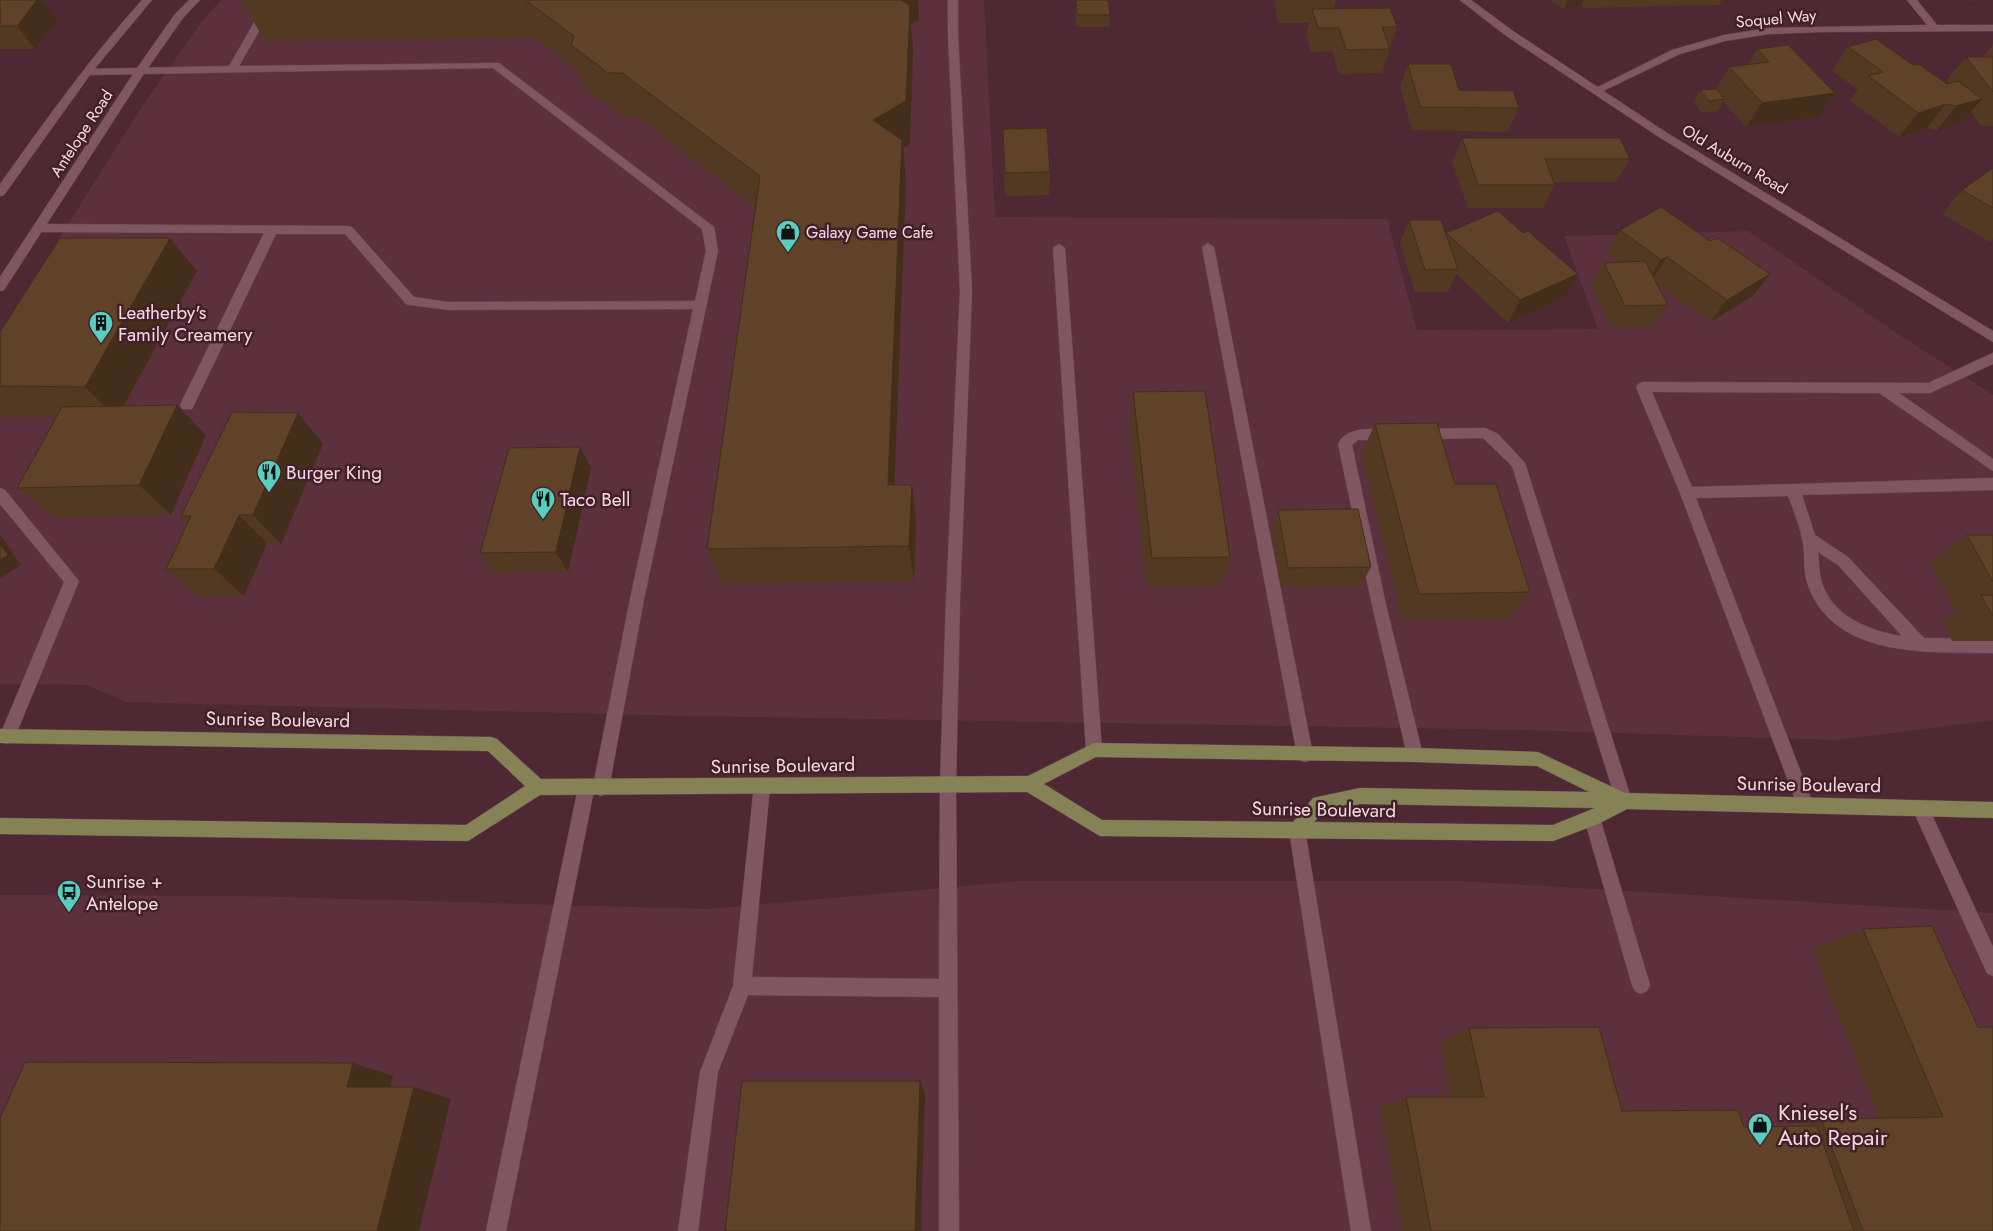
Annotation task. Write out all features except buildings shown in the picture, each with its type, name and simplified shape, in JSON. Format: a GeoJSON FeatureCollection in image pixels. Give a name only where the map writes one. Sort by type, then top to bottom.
{"type":"FeatureCollection","features":[{"type":"Feature","properties":{"kind":"main road","name":"Antelope Road"},"geometry":{"type":"LineString","coordinates":[[0,192],[87,72],[123,26],[147,0]]}},
{"type":"Feature","properties":{"kind":"main road","name":"Antelope Road"},"geometry":{"type":"LineString","coordinates":[[0,287],[140,71],[179,16],[195,0]]}},
{"type":"Feature","properties":{"kind":"main road"},"geometry":{"type":"LineString","coordinates":[[232,70],[272,0]]}},
{"type":"Feature","properties":{"kind":"main road"},"geometry":{"type":"LineString","coordinates":[[949,1231],[948,784],[953,601],[966,290],[953,36],[953,0]]}},
{"type":"Feature","properties":{"kind":"main road","name":"Old Auburn Road"},"geometry":{"type":"LineString","coordinates":[[1465,0],[1509,33],[1663,134],[1993,337]]}},
{"type":"Feature","properties":{"kind":"main road"},"geometry":{"type":"LineString","coordinates":[[1912,0],[1934,28]]}},
{"type":"Feature","properties":{"kind":"main road","name":"Soquel Way"},"geometry":{"type":"LineString","coordinates":[[1597,90],[1676,52],[1724,38],[1769,31],[1993,28]]}},
{"type":"Feature","properties":{"kind":"main road"},"geometry":{"type":"LineString","coordinates":[[87,72],[495,65],[708,228],[712,251],[701,305],[496,1231]]}},
{"type":"Feature","properties":{"kind":"main road"},"geometry":{"type":"LineString","coordinates":[[38,228],[348,230],[410,301],[448,306],[701,305]]}},
{"type":"Feature","properties":{"kind":"main road"},"geometry":{"type":"LineString","coordinates":[[187,404],[272,230]]}},
{"type":"Feature","properties":{"kind":"main road"},"geometry":{"type":"LineString","coordinates":[[1208,247],[1305,754]]}},
{"type":"Feature","properties":{"kind":"main road"},"geometry":{"type":"LineString","coordinates":[[1060,248],[1094,750]]}},
{"type":"Feature","properties":{"kind":"main road"},"geometry":{"type":"LineString","coordinates":[[1805,804],[1687,493],[1643,387],[1930,388],[1993,358]]}},
{"type":"Feature","properties":{"kind":"main road"},"geometry":{"type":"LineString","coordinates":[[1882,388],[1993,466]]}},
{"type":"Feature","properties":{"kind":"main road"},"geometry":{"type":"LineString","coordinates":[[1361,1231],[1296,830],[1319,804],[1360,796],[1624,801],[1518,463],[1493,438],[1485,433],[1353,435],[1347,439],[1345,444],[1379,605],[1415,755]]}},
{"type":"Feature","properties":{"kind":"main road"},"geometry":{"type":"LineString","coordinates":[[1687,493],[1993,484]]}},
{"type":"Feature","properties":{"kind":"main road"},"geometry":{"type":"LineString","coordinates":[[1793,490],[1809,538],[1816,586],[1826,605],[1838,618],[1856,631],[1874,638],[1920,644],[1993,646]]}},
{"type":"Feature","properties":{"kind":"main road"},"geometry":{"type":"LineString","coordinates":[[0,494],[72,581],[3,737]]}},
{"type":"Feature","properties":{"kind":"main road"},"geometry":{"type":"LineString","coordinates":[[1809,538],[1843,561],[1920,644]]}},
{"type":"Feature","properties":{"kind":"main road","name":"Sunrise Boulevard"},"geometry":{"type":"LineString","coordinates":[[3,737],[491,744],[538,787],[594,788],[1030,784],[1094,750],[1415,755],[1538,759],[1624,801],[1993,810]]}},
{"type":"Feature","properties":{"kind":"main road","name":"Sunrise Boulevard"},"geometry":{"type":"LineString","coordinates":[[1030,784],[1100,828],[1553,833],[1592,818],[1624,801]]}},
{"type":"Feature","properties":{"kind":"main road"},"geometry":{"type":"LineString","coordinates":[[688,1231],[709,1072],[742,986],[762,786]]}},
{"type":"Feature","properties":{"kind":"main road"},"geometry":{"type":"LineString","coordinates":[[0,826],[468,833],[538,787]]}},
{"type":"Feature","properties":{"kind":"main road"},"geometry":{"type":"LineString","coordinates":[[1920,808],[1993,967]]}},
{"type":"Feature","properties":{"kind":"main road"},"geometry":{"type":"LineString","coordinates":[[1592,818],[1641,985]]}},
{"type":"Feature","properties":{"kind":"main road"},"geometry":{"type":"LineString","coordinates":[[742,986],[949,988]]}},
{"type":"Feature","properties":{"kind":"shaded area"},"geometry":{"type":"Polygon","coordinates":[[[221,0],[984,0],[995,217],[1387,219],[1417,330],[1598,329],[1564,236],[1748,231],[1898,334],[1993,395],[1993,720],[1838,740],[1524,730],[692,716],[126,702],[87,685],[0,684],[0,332],[143,105],[203,20],[221,0]]]}},
{"type":"Feature","properties":{"kind":"shaded area"},"geometry":{"type":"Polygon","coordinates":[[[1021,881],[1460,881],[1993,913],[1993,1231],[0,1231],[0,895],[241,896],[708,909],[1021,881]]]}},
{"type":"Feature","properties":{"kind":"place","name":"Galaxy Game Cafe"},"geometry":{"type":"Point","coordinates":[788,253]}},
{"type":"Feature","properties":{"kind":"place","name":"Leatherby's Family Creamery"},"geometry":{"type":"Point","coordinates":[101,344]}},
{"type":"Feature","properties":{"kind":"place","name":"Burger King"},"geometry":{"type":"Point","coordinates":[269,493]}},
{"type":"Feature","properties":{"kind":"place","name":"Taco Bell"},"geometry":{"type":"Point","coordinates":[543,520]}},
{"type":"Feature","properties":{"kind":"place","name":"Sunrise + Antelope"},"geometry":{"type":"Point","coordinates":[69,913]}},
{"type":"Feature","properties":{"kind":"place","name":"Kniesel’s Auto Repair"},"geometry":{"type":"Point","coordinates":[1760,1146]}}]}
